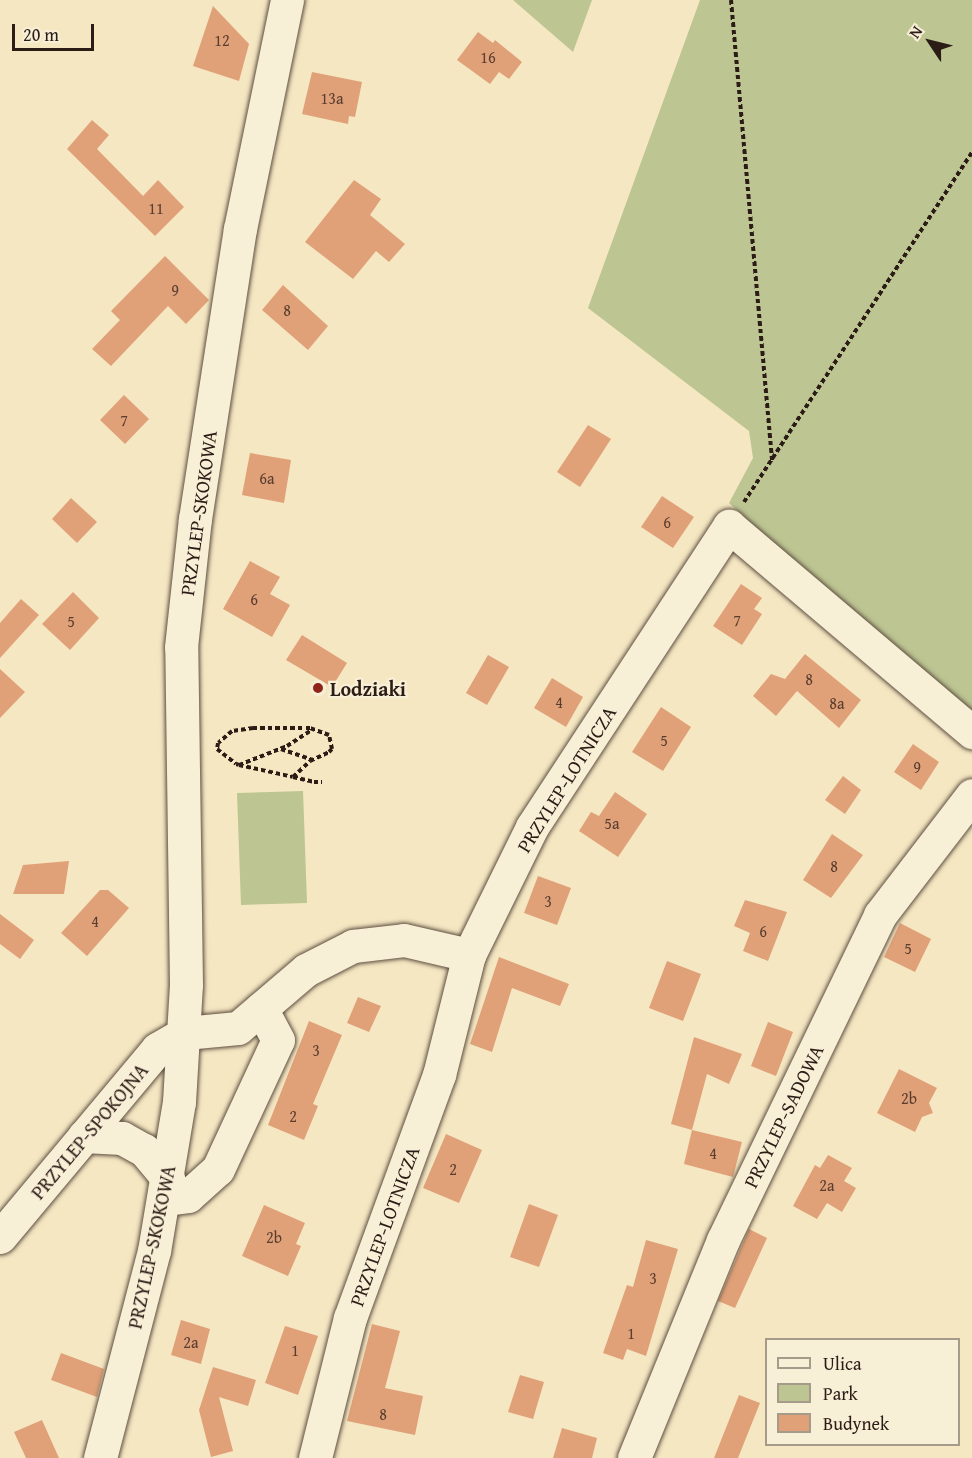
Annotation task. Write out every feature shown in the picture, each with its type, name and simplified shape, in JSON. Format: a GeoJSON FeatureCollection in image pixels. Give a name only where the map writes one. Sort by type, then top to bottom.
{"type":"FeatureCollection","features":[{"type":"Feature","properties":{"kind":"street","name":"PRZYLEP-SKOKOWA"},"geometry":{"type":"LineString","coordinates":[[100,1458],[166,1189],[186,1033],[181,646],[195,519],[240,229],[287,0]]}},
{"type":"Feature","properties":{"kind":"street"},"geometry":{"type":"LineString","coordinates":[[729,526],[972,732]]}},
{"type":"Feature","properties":{"kind":"street","name":"PRZYLEP-LOTNICZA"},"geometry":{"type":"LineString","coordinates":[[315,1458],[350,1318],[439,1075],[469,956],[532,827],[729,526]]}},
{"type":"Feature","properties":{"kind":"street","name":"PRZYLEP-SADOWA"},"geometry":{"type":"LineString","coordinates":[[634,1458],[723,1240],[880,915],[972,795]]}},
{"type":"Feature","properties":{"kind":"street"},"geometry":{"type":"LineString","coordinates":[[186,1033],[238,1028],[306,970],[353,946],[404,940],[469,956]]}},
{"type":"Feature","properties":{"kind":"street"},"geometry":{"type":"LineString","coordinates":[[84,1136],[123,1138],[144,1150],[166,1189],[188,1196],[203,1186],[218,1169],[278,1040],[261,1008]]}},
{"type":"Feature","properties":{"kind":"street","name":"PRZYLEP-SPOKOJNA"},"geometry":{"type":"LineString","coordinates":[[0,1237],[157,1049],[186,1033]]}},
{"type":"Feature","properties":{"kind":"path"},"geometry":{"type":"LineString","coordinates":[[731,0],[772,459]]}},
{"type":"Feature","properties":{"kind":"path"},"geometry":{"type":"LineString","coordinates":[[729,526],[972,152]]}},
{"type":"Feature","properties":{"kind":"path"},"geometry":{"type":"LineString","coordinates":[[239,765],[280,749],[314,729]]}},
{"type":"Feature","properties":{"kind":"path"},"geometry":{"type":"LineString","coordinates":[[293,777],[332,748],[329,735],[314,729],[232,731],[223,735],[217,749],[239,765],[293,777],[322,782]]}},
{"type":"Feature","properties":{"kind":"path"},"geometry":{"type":"LineString","coordinates":[[280,749],[313,760]]}},
{"type":"Feature","properties":{"kind":"green space"},"geometry":{"type":"Polygon","coordinates":[[[513,0],[592,0],[573,52],[513,0]]]}},
{"type":"Feature","properties":{"kind":"green space"},"geometry":{"type":"Polygon","coordinates":[[[700,0],[972,0],[972,726],[729,503],[753,458],[749,431],[588,308],[700,0]]]}},
{"type":"Feature","properties":{"kind":"green space"},"geometry":{"type":"Polygon","coordinates":[[[303,791],[307,903],[241,905],[237,793],[303,791]]]}},
{"type":"Feature","properties":{"kind":"building"},"geometry":{"type":"Polygon","coordinates":[[[213,6],[249,44],[239,81],[193,66],[213,6]]]}},
{"type":"Feature","properties":{"kind":"building"},"geometry":{"type":"Polygon","coordinates":[[[478,32],[493,43],[495,40],[522,62],[509,79],[499,72],[490,84],[457,60],[478,32]]]}},
{"type":"Feature","properties":{"kind":"building"},"geometry":{"type":"Polygon","coordinates":[[[312,72],[362,82],[355,117],[349,116],[348,124],[302,114],[312,72]]]}},
{"type":"Feature","properties":{"kind":"building"},"geometry":{"type":"Polygon","coordinates":[[[92,120],[109,135],[97,149],[143,196],[158,180],[184,207],[155,236],[67,149],[92,120]]]}},
{"type":"Feature","properties":{"kind":"building"},"geometry":{"type":"Polygon","coordinates":[[[354,180],[381,199],[370,215],[405,244],[389,262],[376,251],[353,279],[305,242],[354,180]]]}},
{"type":"Feature","properties":{"kind":"building"},"geometry":{"type":"Polygon","coordinates":[[[165,256],[209,300],[186,324],[168,306],[111,366],[92,349],[120,320],[111,311],[165,256]]]}},
{"type":"Feature","properties":{"kind":"building"},"geometry":{"type":"Polygon","coordinates":[[[283,285],[328,326],[308,350],[262,310],[283,285]]]}},
{"type":"Feature","properties":{"kind":"building"},"geometry":{"type":"Polygon","coordinates":[[[124,395],[149,419],[125,444],[100,420],[124,395]]]}},
{"type":"Feature","properties":{"kind":"building"},"geometry":{"type":"Polygon","coordinates":[[[588,425],[611,439],[580,487],[557,472],[588,425]]]}},
{"type":"Feature","properties":{"kind":"building"},"geometry":{"type":"Polygon","coordinates":[[[250,453],[291,460],[284,503],[242,495],[250,453]]]}},
{"type":"Feature","properties":{"kind":"building"},"geometry":{"type":"Polygon","coordinates":[[[662,496],[694,517],[673,548],[641,527],[662,496]]]}},
{"type":"Feature","properties":{"kind":"building"},"geometry":{"type":"Polygon","coordinates":[[[71,498],[97,522],[77,543],[52,519],[71,498]]]}},
{"type":"Feature","properties":{"kind":"building"},"geometry":{"type":"Polygon","coordinates":[[[250,561],[280,577],[270,594],[290,605],[272,637],[223,609],[250,561]]]}},
{"type":"Feature","properties":{"kind":"building"},"geometry":{"type":"Polygon","coordinates":[[[741,584],[762,598],[754,609],[762,614],[742,645],[713,626],[741,584]]]}},
{"type":"Feature","properties":{"kind":"building"},"geometry":{"type":"Polygon","coordinates":[[[73,592],[99,618],[70,650],[42,624],[73,592]]]}},
{"type":"Feature","properties":{"kind":"building"},"geometry":{"type":"Polygon","coordinates":[[[21,599],[39,615],[0,658],[0,623],[21,599]]]}},
{"type":"Feature","properties":{"kind":"building"},"geometry":{"type":"Polygon","coordinates":[[[302,635],[347,663],[332,687],[286,660],[302,635]]]}},
{"type":"Feature","properties":{"kind":"building"},"geometry":{"type":"Polygon","coordinates":[[[805,654],[861,700],[839,728],[797,691],[776,716],[753,696],[771,674],[785,679],[805,654]]]}},
{"type":"Feature","properties":{"kind":"building"},"geometry":{"type":"Polygon","coordinates":[[[488,655],[509,667],[487,705],[466,693],[488,655]]]}},
{"type":"Feature","properties":{"kind":"building"},"geometry":{"type":"Polygon","coordinates":[[[0,669],[25,692],[0,718],[0,669]]]}},
{"type":"Feature","properties":{"kind":"building"},"geometry":{"type":"Polygon","coordinates":[[[552,678],[583,697],[566,727],[534,708],[552,678]]]}},
{"type":"Feature","properties":{"kind":"building"},"geometry":{"type":"Polygon","coordinates":[[[661,707],[691,727],[663,771],[632,752],[661,707]]]}},
{"type":"Feature","properties":{"kind":"building"},"geometry":{"type":"Polygon","coordinates":[[[913,744],[939,762],[921,790],[894,772],[913,744]]]}},
{"type":"Feature","properties":{"kind":"building"},"geometry":{"type":"Polygon","coordinates":[[[843,776],[861,790],[845,814],[825,800],[843,776]]]}},
{"type":"Feature","properties":{"kind":"building"},"geometry":{"type":"Polygon","coordinates":[[[615,792],[647,814],[618,857],[579,831],[591,812],[599,816],[615,792]]]}},
{"type":"Feature","properties":{"kind":"building"},"geometry":{"type":"Polygon","coordinates":[[[832,834],[863,855],[831,898],[803,880],[832,834]]]}},
{"type":"Feature","properties":{"kind":"building"},"geometry":{"type":"Polygon","coordinates":[[[69,861],[64,894],[13,894],[23,865],[69,861]]]}},
{"type":"Feature","properties":{"kind":"building"},"geometry":{"type":"Polygon","coordinates":[[[538,876],[571,888],[557,925],[524,913],[538,876]]]}},
{"type":"Feature","properties":{"kind":"building"},"geometry":{"type":"Polygon","coordinates":[[[100,890],[108,890],[129,908],[87,956],[61,933],[100,890]]]}},
{"type":"Feature","properties":{"kind":"building"},"geometry":{"type":"Polygon","coordinates":[[[745,900],[787,912],[768,961],[743,951],[750,933],[734,926],[745,900]]]}},
{"type":"Feature","properties":{"kind":"building"},"geometry":{"type":"Polygon","coordinates":[[[0,914],[34,940],[20,959],[0,944],[0,914]]]}},
{"type":"Feature","properties":{"kind":"building"},"geometry":{"type":"Polygon","coordinates":[[[900,923],[931,939],[915,972],[884,957],[900,923]]]}},
{"type":"Feature","properties":{"kind":"building"},"geometry":{"type":"Polygon","coordinates":[[[499,957],[569,984],[560,1006],[512,988],[492,1052],[470,1044],[499,957]]]}},
{"type":"Feature","properties":{"kind":"building"},"geometry":{"type":"Polygon","coordinates":[[[667,961],[701,974],[683,1021],[649,1008],[667,961]]]}},
{"type":"Feature","properties":{"kind":"building"},"geometry":{"type":"Polygon","coordinates":[[[358,997],[381,1006],[369,1032],[347,1023],[358,997]]]}},
{"type":"Feature","properties":{"kind":"building"},"geometry":{"type":"Polygon","coordinates":[[[309,1021],[342,1035],[313,1104],[318,1106],[304,1140],[268,1125],[309,1021]]]}},
{"type":"Feature","properties":{"kind":"building"},"geometry":{"type":"Polygon","coordinates":[[[768,1022],[793,1032],[776,1076],[751,1066],[768,1022]]]}},
{"type":"Feature","properties":{"kind":"building"},"geometry":{"type":"Polygon","coordinates":[[[694,1037],[742,1054],[729,1084],[707,1074],[692,1130],[671,1124],[694,1037]]]}},
{"type":"Feature","properties":{"kind":"building"},"geometry":{"type":"Polygon","coordinates":[[[899,1069],[937,1088],[929,1103],[933,1113],[922,1117],[915,1132],[877,1113],[899,1069]]]}},
{"type":"Feature","properties":{"kind":"building"},"geometry":{"type":"Polygon","coordinates":[[[692,1130],[742,1142],[733,1177],[684,1164],[692,1130]]]}},
{"type":"Feature","properties":{"kind":"building"},"geometry":{"type":"Polygon","coordinates":[[[446,1134],[482,1150],[459,1203],[423,1188],[446,1134]]]}},
{"type":"Feature","properties":{"kind":"building"},"geometry":{"type":"Polygon","coordinates":[[[828,1155],[852,1168],[844,1181],[856,1188],[842,1212],[827,1203],[817,1219],[793,1206],[815,1165],[820,1168],[828,1155]]]}},
{"type":"Feature","properties":{"kind":"building"},"geometry":{"type":"Polygon","coordinates":[[[529,1204],[558,1215],[539,1267],[510,1257],[529,1204]]]}},
{"type":"Feature","properties":{"kind":"building"},"geometry":{"type":"Polygon","coordinates":[[[264,1205],[305,1223],[296,1244],[301,1246],[288,1276],[242,1256],[264,1205]]]}},
{"type":"Feature","properties":{"kind":"building"},"geometry":{"type":"Polygon","coordinates":[[[749,1229],[767,1238],[735,1308],[718,1301],[749,1229]]]}},
{"type":"Feature","properties":{"kind":"building"},"geometry":{"type":"Polygon","coordinates":[[[646,1240],[678,1249],[646,1356],[627,1349],[623,1360],[603,1353],[627,1285],[633,1287],[646,1240]]]}},
{"type":"Feature","properties":{"kind":"building"},"geometry":{"type":"Polygon","coordinates":[[[181,1320],[210,1329],[201,1364],[171,1355],[181,1320]]]}},
{"type":"Feature","properties":{"kind":"building"},"geometry":{"type":"Polygon","coordinates":[[[372,1324],[400,1331],[385,1388],[423,1396],[415,1435],[347,1421],[372,1324]]]}},
{"type":"Feature","properties":{"kind":"building"},"geometry":{"type":"Polygon","coordinates":[[[285,1326],[318,1336],[298,1395],[265,1383],[285,1326]]]}},
{"type":"Feature","properties":{"kind":"building"},"geometry":{"type":"Polygon","coordinates":[[[61,1353],[104,1369],[97,1397],[51,1380],[61,1353]]]}},
{"type":"Feature","properties":{"kind":"building"},"geometry":{"type":"Polygon","coordinates":[[[213,1367],[256,1380],[248,1406],[219,1397],[233,1451],[211,1457],[199,1410],[213,1367]]]}},
{"type":"Feature","properties":{"kind":"building"},"geometry":{"type":"Polygon","coordinates":[[[520,1375],[544,1382],[533,1419],[508,1412],[520,1375]]]}},
{"type":"Feature","properties":{"kind":"building"},"geometry":{"type":"Polygon","coordinates":[[[739,1395],[760,1403],[738,1458],[714,1458],[739,1395]]]}},
{"type":"Feature","properties":{"kind":"building"},"geometry":{"type":"Polygon","coordinates":[[[42,1420],[59,1458],[26,1458],[14,1432],[42,1420]]]}},
{"type":"Feature","properties":{"kind":"building"},"geometry":{"type":"Polygon","coordinates":[[[562,1428],[597,1438],[592,1458],[553,1458],[562,1428]]]}},
{"type":"Feature","properties":{"kind":"place","name":"Lodziaki"},"geometry":{"type":"Point","coordinates":[318,688]}}]}
